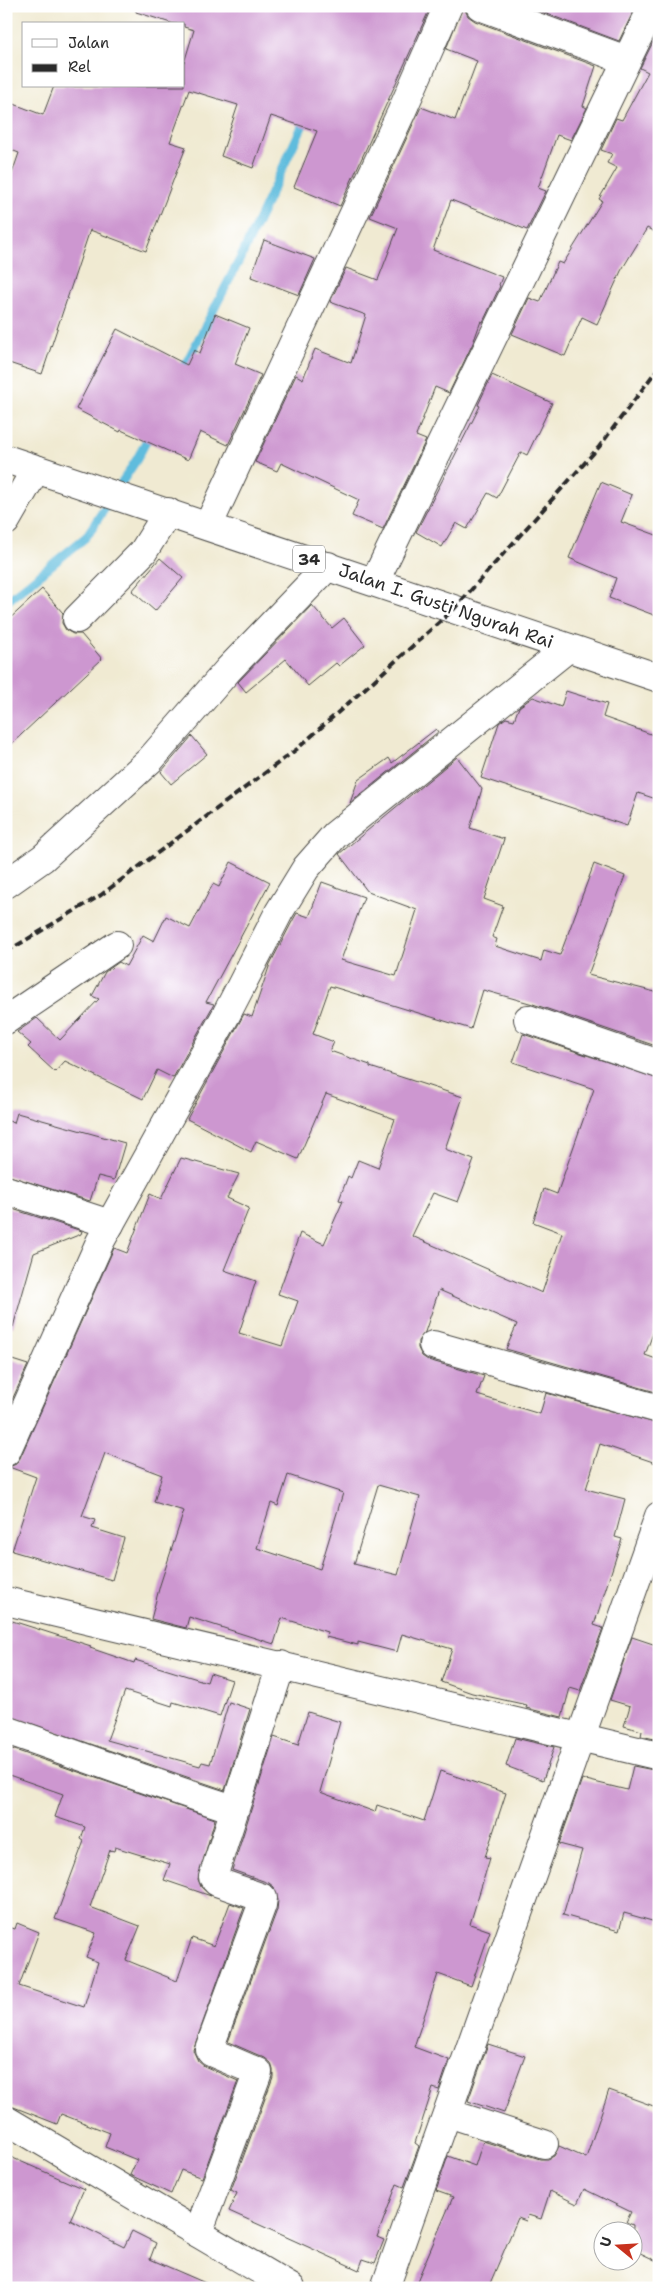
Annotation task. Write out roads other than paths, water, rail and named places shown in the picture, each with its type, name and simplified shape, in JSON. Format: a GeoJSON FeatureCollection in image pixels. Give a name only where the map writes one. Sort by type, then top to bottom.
{"type":"FeatureCollection","features":[{"type":"Feature","properties":{"kind":"main road"},"geometry":{"type":"LineString","coordinates":[[208,526],[401,113],[448,6]]}},
{"type":"Feature","properties":{"kind":"main road"},"geometry":{"type":"LineString","coordinates":[[480,6],[626,60]]}},
{"type":"Feature","properties":{"kind":"main road"},"geometry":{"type":"LineString","coordinates":[[375,582],[653,6]]}},
{"type":"Feature","properties":{"kind":"main road","name":"Jalan I. Gusti Ngurah Rai"},"geometry":{"type":"LineString","coordinates":[[6,459],[659,678]]}},
{"type":"Feature","properties":{"kind":"main road"},"geometry":{"type":"LineString","coordinates":[[6,521],[36,469]]}},
{"type":"Feature","properties":{"kind":"main road"},"geometry":{"type":"LineString","coordinates":[[77,619],[143,552],[168,512]]}},
{"type":"Feature","properties":{"kind":"main road"},"geometry":{"type":"LineString","coordinates":[[6,884],[43,858],[150,760],[228,670],[328,566]]}},
{"type":"Feature","properties":{"kind":"main road"},"geometry":{"type":"LineString","coordinates":[[6,1452],[100,1242],[226,1015],[275,921],[306,868],[335,835],[568,648]]}},
{"type":"Feature","properties":{"kind":"main road"},"geometry":{"type":"LineString","coordinates":[[6,1020],[117,946]]}},
{"type":"Feature","properties":{"kind":"main road"},"geometry":{"type":"LineString","coordinates":[[528,1019],[659,1064]]}},
{"type":"Feature","properties":{"kind":"main road"},"geometry":{"type":"LineString","coordinates":[[6,1190],[110,1224]]}},
{"type":"Feature","properties":{"kind":"main road"},"geometry":{"type":"LineString","coordinates":[[433,1345],[659,1409]]}},
{"type":"Feature","properties":{"kind":"main road"},"geometry":{"type":"LineString","coordinates":[[385,2288],[659,1516]]}},
{"type":"Feature","properties":{"kind":"main road"},"geometry":{"type":"LineString","coordinates":[[6,1601],[582,1736],[659,1756]]}},
{"type":"Feature","properties":{"kind":"main road"},"geometry":{"type":"LineString","coordinates":[[198,2233],[258,2074],[254,2069],[211,2052],[209,2049],[263,1902],[261,1897],[213,1880],[281,1665]]}},
{"type":"Feature","properties":{"kind":"main road"},"geometry":{"type":"LineString","coordinates":[[6,1730],[76,1754],[106,1767],[234,1809]]}},
{"type":"Feature","properties":{"kind":"main road"},"geometry":{"type":"LineString","coordinates":[[448,2113],[544,2144]]}},
{"type":"Feature","properties":{"kind":"main road"},"geometry":{"type":"LineString","coordinates":[[6,2120],[291,2288]]}},
{"type":"Feature","properties":{"kind":"waterway"},"geometry":{"type":"LineString","coordinates":[[181,373],[243,253],[307,116]]}},
{"type":"Feature","properties":{"kind":"waterway"},"geometry":{"type":"LineString","coordinates":[[6,602],[86,537],[137,459],[151,432]]}},
{"type":"Feature","properties":{"kind":"railway"},"geometry":{"type":"LineString","coordinates":[[6,952],[101,895],[297,749],[454,609],[599,447],[659,367]]}}]}
